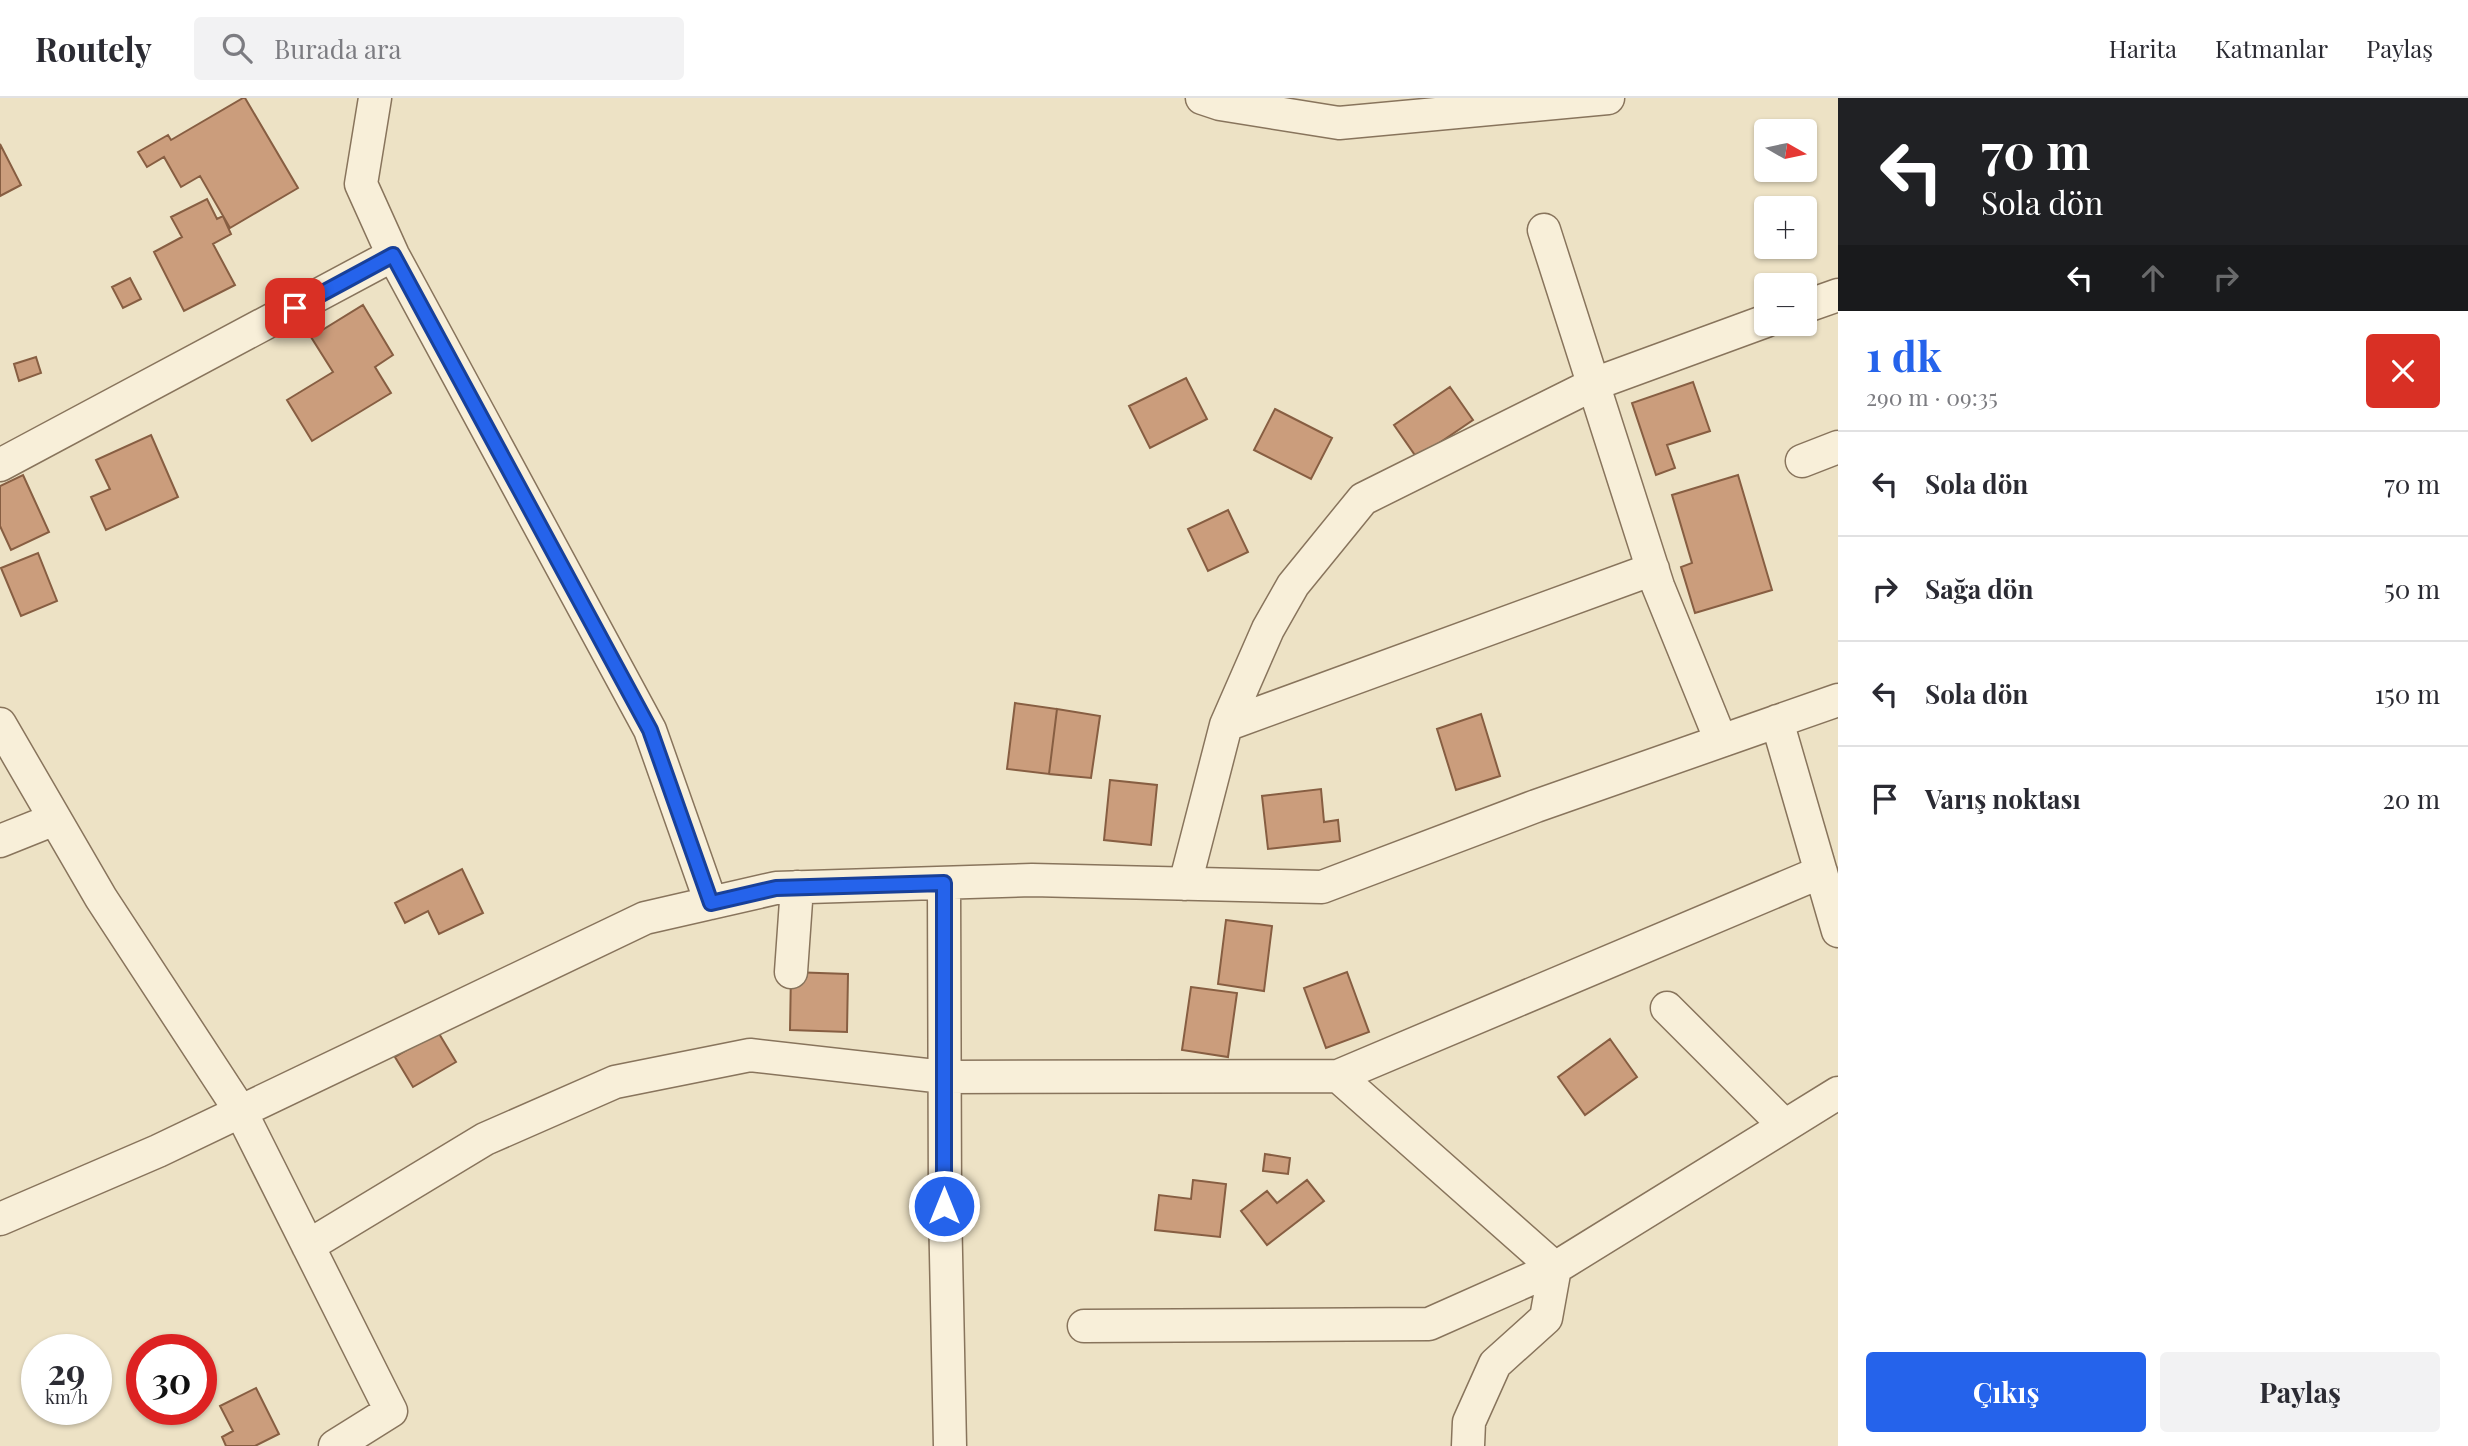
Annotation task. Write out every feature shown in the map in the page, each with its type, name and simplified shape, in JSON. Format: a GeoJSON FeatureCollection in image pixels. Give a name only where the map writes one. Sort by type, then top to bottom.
{"type":"FeatureCollection","features":[{"type":"Feature","properties":{"kind":"street"},"geometry":{"type":"LineString","coordinates":[[375,98],[361,184],[393,255],[650,730],[711,903]]}},
{"type":"Feature","properties":{"kind":"street"},"geometry":{"type":"LineString","coordinates":[[1202,98],[1220,104],[1339,122],[1608,98]]}},
{"type":"Feature","properties":{"kind":"street"},"geometry":{"type":"LineString","coordinates":[[1544,230],[1653,569],[1721,741]]}},
{"type":"Feature","properties":{"kind":"street"},"geometry":{"type":"LineString","coordinates":[[0,465],[393,255]]}},
{"type":"Feature","properties":{"kind":"street"},"geometry":{"type":"LineString","coordinates":[[1817,302],[1838,295]]}},
{"type":"Feature","properties":{"kind":"street"},"geometry":{"type":"LineString","coordinates":[[1185,884],[1226,725],[1268,629],[1293,585],[1363,499],[1594,384],[1754,325]]}},
{"type":"Feature","properties":{"kind":"street"},"geometry":{"type":"LineString","coordinates":[[1802,461],[1838,447]]}},
{"type":"Feature","properties":{"kind":"street"},"geometry":{"type":"LineString","coordinates":[[1226,725],[1653,569]]}},
{"type":"Feature","properties":{"kind":"street"},"geometry":{"type":"LineString","coordinates":[[0,1219],[159,1151],[645,918],[776,888],[797,887],[1032,880],[1322,887],[1536,806],[1838,700]]}},
{"type":"Feature","properties":{"kind":"street"},"geometry":{"type":"LineString","coordinates":[[1777,721],[1838,931]]}},
{"type":"Feature","properties":{"kind":"street"},"geometry":{"type":"LineString","coordinates":[[0,724],[101,898],[241,1112],[391,1411],[335,1446]]}},
{"type":"Feature","properties":{"kind":"street"},"geometry":{"type":"LineString","coordinates":[[0,841],[55,819]]}},
{"type":"Feature","properties":{"kind":"street"},"geometry":{"type":"LineString","coordinates":[[308,1246],[485,1139],[615,1082],[750,1055],[944,1077],[1338,1076],[1821,872]]}},
{"type":"Feature","properties":{"kind":"street"},"geometry":{"type":"LineString","coordinates":[[944,883],[950,1446]]}},
{"type":"Feature","properties":{"kind":"street"},"geometry":{"type":"LineString","coordinates":[[791,972],[797,887]]}},
{"type":"Feature","properties":{"kind":"street"},"geometry":{"type":"LineString","coordinates":[[1667,1008],[1785,1126]]}},
{"type":"Feature","properties":{"kind":"street"},"geometry":{"type":"LineString","coordinates":[[1338,1076],[1555,1268]]}},
{"type":"Feature","properties":{"kind":"street"},"geometry":{"type":"LineString","coordinates":[[1084,1326],[1429,1325],[1555,1268],[1838,1093]]}},
{"type":"Feature","properties":{"kind":"street"},"geometry":{"type":"LineString","coordinates":[[1468,1446],[1469,1422],[1495,1364],[1546,1318],[1555,1268]]}},
{"type":"Feature","properties":{"kind":"building"},"geometry":{"type":"Polygon","coordinates":[[[243,98],[298,188],[230,228],[200,176],[181,187],[164,157],[147,167],[138,152],[168,135],[171,140],[243,98]]]}},
{"type":"Feature","properties":{"kind":"building"},"geometry":{"type":"Polygon","coordinates":[[[0,144],[21,185],[0,196],[0,144]]]}},
{"type":"Feature","properties":{"kind":"building"},"geometry":{"type":"Polygon","coordinates":[[[207,199],[217,219],[223,216],[231,234],[213,244],[235,285],[184,311],[154,252],[182,237],[171,217],[207,199]]]}},
{"type":"Feature","properties":{"kind":"building"},"geometry":{"type":"Polygon","coordinates":[[[130,278],[141,299],[123,308],[112,287],[130,278]]]}},
{"type":"Feature","properties":{"kind":"building"},"geometry":{"type":"Polygon","coordinates":[[[363,305],[393,355],[375,367],[391,393],[312,441],[287,400],[333,372],[311,337],[363,305]]]}},
{"type":"Feature","properties":{"kind":"building"},"geometry":{"type":"Polygon","coordinates":[[[36,357],[41,373],[19,381],[14,364],[36,357]]]}},
{"type":"Feature","properties":{"kind":"building"},"geometry":{"type":"Polygon","coordinates":[[[1186,378],[1207,419],[1150,448],[1129,406],[1186,378]]]}},
{"type":"Feature","properties":{"kind":"building"},"geometry":{"type":"Polygon","coordinates":[[[1693,382],[1710,431],[1667,445],[1675,468],[1656,475],[1632,403],[1693,382]]]}},
{"type":"Feature","properties":{"kind":"building"},"geometry":{"type":"Polygon","coordinates":[[[1450,387],[1473,420],[1417,458],[1394,425],[1450,387]]]}},
{"type":"Feature","properties":{"kind":"building"},"geometry":{"type":"Polygon","coordinates":[[[1275,409],[1332,438],[1311,479],[1254,450],[1275,409]]]}},
{"type":"Feature","properties":{"kind":"building"},"geometry":{"type":"Polygon","coordinates":[[[151,435],[178,497],[106,530],[91,497],[110,489],[96,460],[151,435]]]}},
{"type":"Feature","properties":{"kind":"building"},"geometry":{"type":"Polygon","coordinates":[[[23,475],[49,532],[11,550],[0,526],[0,486],[23,475]]]}},
{"type":"Feature","properties":{"kind":"building"},"geometry":{"type":"Polygon","coordinates":[[[1738,475],[1772,590],[1695,613],[1681,567],[1692,563],[1672,495],[1738,475]]]}},
{"type":"Feature","properties":{"kind":"building"},"geometry":{"type":"Polygon","coordinates":[[[1228,510],[1248,552],[1208,571],[1188,529],[1228,510]]]}},
{"type":"Feature","properties":{"kind":"building"},"geometry":{"type":"Polygon","coordinates":[[[38,553],[57,601],[21,616],[1,568],[38,553]]]}},
{"type":"Feature","properties":{"kind":"building"},"geometry":{"type":"Polygon","coordinates":[[[1015,703],[1057,709],[1049,774],[1007,769],[1015,703]]]}},
{"type":"Feature","properties":{"kind":"building"},"geometry":{"type":"Polygon","coordinates":[[[1057,709],[1100,716],[1091,778],[1049,774],[1057,709]]]}},
{"type":"Feature","properties":{"kind":"building"},"geometry":{"type":"Polygon","coordinates":[[[1481,714],[1500,776],[1456,790],[1437,729],[1481,714]]]}},
{"type":"Feature","properties":{"kind":"building"},"geometry":{"type":"Polygon","coordinates":[[[1110,780],[1157,785],[1151,845],[1104,840],[1110,780]]]}},
{"type":"Feature","properties":{"kind":"building"},"geometry":{"type":"Polygon","coordinates":[[[1321,789],[1324,822],[1338,820],[1340,841],[1268,849],[1262,796],[1321,789]]]}},
{"type":"Feature","properties":{"kind":"building"},"geometry":{"type":"Polygon","coordinates":[[[462,869],[483,913],[439,934],[428,911],[405,923],[395,903],[462,869]]]}},
{"type":"Feature","properties":{"kind":"building"},"geometry":{"type":"Polygon","coordinates":[[[1226,920],[1272,926],[1264,991],[1218,984],[1226,920]]]}},
{"type":"Feature","properties":{"kind":"building"},"geometry":{"type":"Polygon","coordinates":[[[791,972],[848,974],[847,1032],[790,1030],[791,972]]]}},
{"type":"Feature","properties":{"kind":"building"},"geometry":{"type":"Polygon","coordinates":[[[1347,972],[1369,1032],[1326,1048],[1304,988],[1347,972]]]}},
{"type":"Feature","properties":{"kind":"building"},"geometry":{"type":"Polygon","coordinates":[[[1191,987],[1237,993],[1228,1057],[1182,1050],[1191,987]]]}},
{"type":"Feature","properties":{"kind":"building"},"geometry":{"type":"Polygon","coordinates":[[[438,1032],[456,1062],[413,1087],[395,1057],[438,1032]]]}},
{"type":"Feature","properties":{"kind":"building"},"geometry":{"type":"Polygon","coordinates":[[[1610,1039],[1637,1077],[1585,1115],[1558,1077],[1610,1039]]]}},
{"type":"Feature","properties":{"kind":"building"},"geometry":{"type":"Polygon","coordinates":[[[1265,1154],[1290,1158],[1288,1174],[1263,1171],[1265,1154]]]}},
{"type":"Feature","properties":{"kind":"building"},"geometry":{"type":"Polygon","coordinates":[[[1193,1180],[1226,1184],[1220,1237],[1155,1230],[1159,1195],[1191,1199],[1193,1180]]]}},
{"type":"Feature","properties":{"kind":"building"},"geometry":{"type":"Polygon","coordinates":[[[1307,1180],[1324,1201],[1267,1245],[1241,1211],[1267,1191],[1277,1203],[1307,1180]]]}},
{"type":"Feature","properties":{"kind":"building"},"geometry":{"type":"Polygon","coordinates":[[[256,1388],[279,1434],[255,1446],[226,1446],[222,1437],[233,1431],[220,1406],[256,1388]]]}},
{"type":"Feature","properties":{"kind":"route"},"geometry":{"type":"LineString","coordinates":[[295,308],[393,255],[650,730],[711,903],[776,888],[944,883],[944,1206]]}}]}
